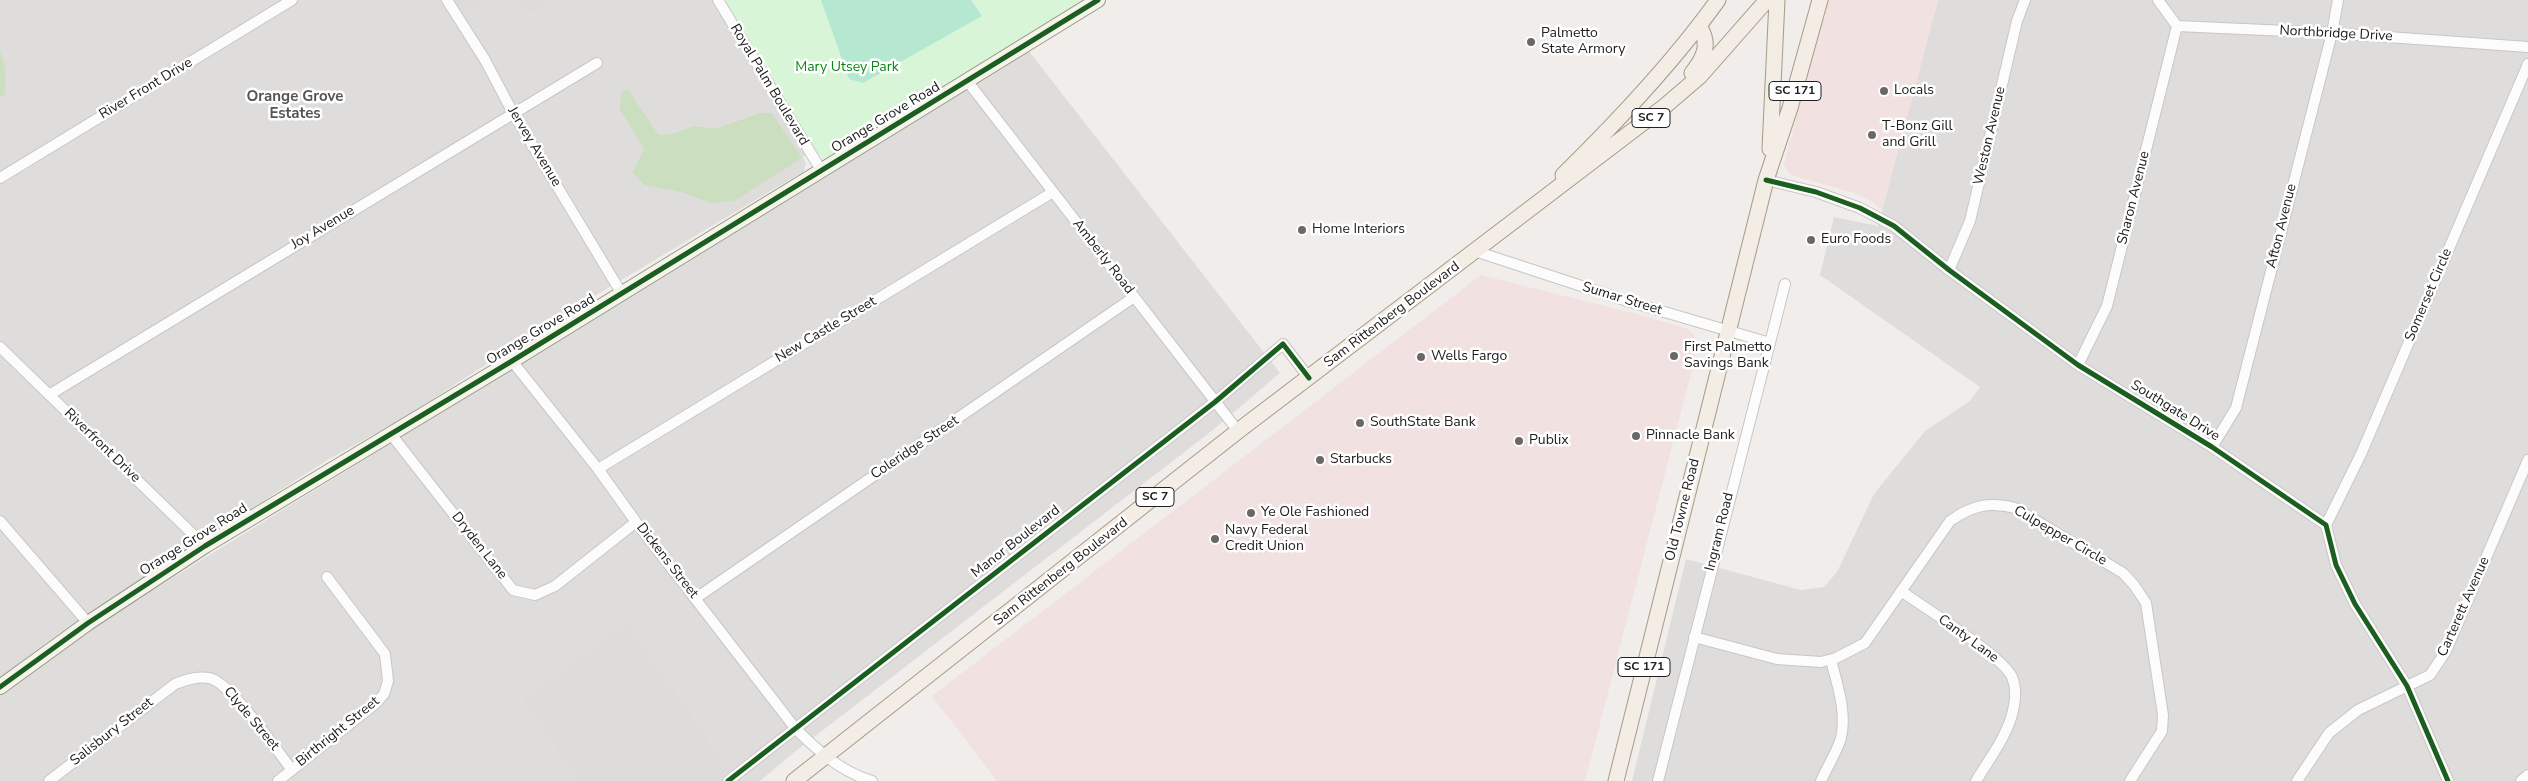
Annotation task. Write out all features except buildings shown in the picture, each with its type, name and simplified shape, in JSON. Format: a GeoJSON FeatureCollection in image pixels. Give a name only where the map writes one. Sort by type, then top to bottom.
{"type":"FeatureCollection","features":[{"type":"Feature","properties":{"kind":"main road","name":"Sam Rittenberg Boulevard"},"geometry":{"type":"LineString","coordinates":[[1519,218],[1622,114],[1699,26],[1718,0]]}},
{"type":"Feature","properties":{"kind":"main road","name":"Sam Rittenberg Boulevard"},"geometry":{"type":"LineString","coordinates":[[794,781],[1238,431],[1665,106],[1700,76],[1767,0]]}},
{"type":"Feature","properties":{"kind":"main road","name":"Old Towne Road"},"geometry":{"type":"LineString","coordinates":[[1766,180],[1771,140],[1777,0]]}},
{"type":"Feature","properties":{"kind":"main road","name":"Old Towne Road"},"geometry":{"type":"LineString","coordinates":[[1616,781],[1766,180],[1790,108],[1820,0]]}},
{"type":"Feature","properties":{"kind":"main road"},"geometry":{"type":"LineString","coordinates":[[1665,106],[1702,59],[1706,40],[1699,26]]}},
{"type":"Feature","properties":{"kind":"street","name":"River Front Drive"},"geometry":{"type":"LineString","coordinates":[[0,178],[292,0]]}},
{"type":"Feature","properties":{"kind":"street","name":"Jervey Avenue"},"geometry":{"type":"LineString","coordinates":[[447,0],[485,60],[513,113],[622,294]]}},
{"type":"Feature","properties":{"kind":"street","name":"Royal Palm Boulevard"},"geometry":{"type":"LineString","coordinates":[[718,0],[821,170]]}},
{"type":"Feature","properties":{"kind":"street","name":"Orange Grove Road"},"geometry":{"type":"LineString","coordinates":[[0,687],[88,623],[205,546],[622,294],[1098,0]]}},
{"type":"Feature","properties":{"kind":"street","name":"Weston Avenue"},"geometry":{"type":"LineString","coordinates":[[1949,270],[1970,221],[2017,21],[2025,0]]}},
{"type":"Feature","properties":{"kind":"street"},"geometry":{"type":"LineString","coordinates":[[2158,0],[2177,26]]}},
{"type":"Feature","properties":{"kind":"street","name":"Afton Avenue"},"geometry":{"type":"LineString","coordinates":[[2212,447],[2236,408],[2332,33],[2338,0]]}},
{"type":"Feature","properties":{"kind":"street","name":"Northbridge Drive"},"geometry":{"type":"LineString","coordinates":[[2177,26],[2332,33],[2528,47]]}},
{"type":"Feature","properties":{"kind":"street","name":"Sharon Avenue"},"geometry":{"type":"LineString","coordinates":[[2078,365],[2107,306],[2177,26]]}},
{"type":"Feature","properties":{"kind":"street","name":"Joy Avenue"},"geometry":{"type":"LineString","coordinates":[[49,395],[597,63]]}},
{"type":"Feature","properties":{"kind":"street","name":"Somerset Circle"},"geometry":{"type":"LineString","coordinates":[[2326,524],[2361,454],[2528,64]]}},
{"type":"Feature","properties":{"kind":"street","name":"Amberly Road"},"geometry":{"type":"LineString","coordinates":[[968,82],[1238,431]]}},
{"type":"Feature","properties":{"kind":"street","name":"Southgate Drive"},"geometry":{"type":"LineString","coordinates":[[1766,180],[1816,192],[1860,208],[1894,226],[1949,270],[2078,365],[2212,447],[2326,524]]}},
{"type":"Feature","properties":{"kind":"street","name":"New Castle Street"},"geometry":{"type":"LineString","coordinates":[[598,469],[1053,192]]}},
{"type":"Feature","properties":{"kind":"street","name":"Sumar Street"},"geometry":{"type":"LineString","coordinates":[[1475,251],[1627,301],[1770,343]]}},
{"type":"Feature","properties":{"kind":"street","name":"Ingram Road"},"geometry":{"type":"LineString","coordinates":[[1658,781],[1785,284]]}},
{"type":"Feature","properties":{"kind":"street","name":"Coleridge Street"},"geometry":{"type":"LineString","coordinates":[[696,598],[1134,297]]}},
{"type":"Feature","properties":{"kind":"street","name":"Manor Boulevard"},"geometry":{"type":"LineString","coordinates":[[728,781],[1215,402],[1283,344],[1309,378]]}},
{"type":"Feature","properties":{"kind":"street","name":"Riverfront Drive"},"geometry":{"type":"LineString","coordinates":[[0,347],[205,546]]}},
{"type":"Feature","properties":{"kind":"street","name":"Dickens Street"},"geometry":{"type":"LineString","coordinates":[[512,361],[598,469],[636,522],[796,728],[825,757],[846,771],[872,781]]}},
{"type":"Feature","properties":{"kind":"street","name":"Dryden Lane"},"geometry":{"type":"LineString","coordinates":[[390,433],[513,590],[535,595],[555,586],[636,522]]}},
{"type":"Feature","properties":{"kind":"street","name":"Carterett Avenue"},"geometry":{"type":"LineString","coordinates":[[2297,781],[2328,733],[2358,710],[2430,675],[2446,651],[2528,460]]}},
{"type":"Feature","properties":{"kind":"street","name":"Culpepper Circle"},"geometry":{"type":"LineString","coordinates":[[1694,637],[1777,659],[1803,663],[1831,660],[1865,643],[1950,521],[1967,509],[1985,504],[2001,504],[2015,508],[2123,573],[2146,603],[2163,715],[2162,731],[2130,781]]}},
{"type":"Feature","properties":{"kind":"street"},"geometry":{"type":"LineString","coordinates":[[0,521],[88,623]]}},
{"type":"Feature","properties":{"kind":"street"},"geometry":{"type":"LineString","coordinates":[[2326,524],[2336,565],[2355,604],[2407,686],[2448,781]]}},
{"type":"Feature","properties":{"kind":"street","name":"Birthright Street"},"geometry":{"type":"LineString","coordinates":[[278,781],[376,704],[384,694],[388,681],[385,654],[327,577]]}},
{"type":"Feature","properties":{"kind":"street","name":"Canty Lane"},"geometry":{"type":"LineString","coordinates":[[1901,591],[1995,657],[2011,675],[2014,685],[2012,715],[2007,728],[1976,781]]}},
{"type":"Feature","properties":{"kind":"street"},"geometry":{"type":"LineString","coordinates":[[1821,781],[1840,738],[1842,719],[1840,696],[1831,660]]}},
{"type":"Feature","properties":{"kind":"street","name":"Clyde Street"},"geometry":{"type":"LineString","coordinates":[[175,684],[193,678],[211,678],[229,689],[292,770]]}},
{"type":"Feature","properties":{"kind":"street","name":"Salisbury Street"},"geometry":{"type":"LineString","coordinates":[[49,781],[175,684]]}},
{"type":"Feature","properties":{"kind":"street"},"geometry":{"type":"LineString","coordinates":[[2521,781],[2528,775]]}},
{"type":"Feature","properties":{"kind":"shaded area"},"geometry":{"type":"Polygon","coordinates":[[[0,0],[454,0],[464,15],[490,0],[513,0],[524,18],[555,0],[725,0],[815,149],[803,157],[806,164],[804,171],[561,316],[400,420],[329,459],[97,607],[0,678],[0,98],[5,95],[5,68],[0,50],[0,0]],[[628,89],[620,110],[644,149],[632,172],[644,185],[684,193],[709,203],[758,113],[716,128],[693,126],[674,133],[659,135],[628,89]]]}},
{"type":"Feature","properties":{"kind":"shaded area"},"geometry":{"type":"Polygon","coordinates":[[[454,0],[490,0],[464,15],[454,0]]]}},
{"type":"Feature","properties":{"kind":"shaded area"},"geometry":{"type":"Polygon","coordinates":[[[513,0],[555,0],[524,18],[513,0]]]}},
{"type":"Feature","properties":{"kind":"shaded area"},"geometry":{"type":"Polygon","coordinates":[[[1827,0],[1938,0],[1882,210],[1871,201],[1851,192],[1791,175],[1784,165],[1827,0]]]}},
{"type":"Feature","properties":{"kind":"shaded area"},"geometry":{"type":"Polygon","coordinates":[[[1938,0],[2528,0],[2528,781],[1632,781],[1686,559],[1801,590],[1824,587],[1837,572],[1874,494],[1925,431],[1970,401],[1980,387],[1820,275],[1834,217],[1878,226],[1938,0]]]}},
{"type":"Feature","properties":{"kind":"shaded area"},"geometry":{"type":"Polygon","coordinates":[[[1028,50],[1280,373],[1213,430],[792,754],[760,781],[738,781],[627,619],[520,700],[578,781],[0,781],[0,694],[93,627],[1028,50]]]}},
{"type":"Feature","properties":{"kind":"shaded area"},"geometry":{"type":"Polygon","coordinates":[[[1481,275],[1644,316],[1688,329],[1696,338],[1697,347],[1690,377],[1585,781],[997,781],[932,696],[1481,275]]]}},
{"type":"Feature","properties":{"kind":"shaded area"},"geometry":{"type":"Polygon","coordinates":[[[627,619],[738,781],[578,781],[520,700],[627,619]]]}},
{"type":"Feature","properties":{"kind":"green space","name":"Mary Utsey Park"},"geometry":{"type":"Polygon","coordinates":[[[725,0],[1090,0],[832,157],[824,157],[818,154],[725,0]]]}},
{"type":"Feature","properties":{"kind":"green space"},"geometry":{"type":"Polygon","coordinates":[[[821,0],[971,0],[982,16],[863,83],[849,79],[821,0]]]}},
{"type":"Feature","properties":{"kind":"green space"},"geometry":{"type":"Polygon","coordinates":[[[0,50],[5,67],[5,95],[0,98],[0,50]]]}},
{"type":"Feature","properties":{"kind":"green space"},"geometry":{"type":"Polygon","coordinates":[[[628,89],[659,135],[674,133],[693,126],[716,128],[759,113],[772,113],[802,158],[734,201],[709,203],[684,193],[644,185],[632,172],[644,149],[620,110],[621,92],[628,89]]]}},
{"type":"Feature","properties":{"kind":"cycle path"},"geometry":{"type":"LineString","coordinates":[[0,687],[88,623],[205,546],[512,361],[1098,0]]}},
{"type":"Feature","properties":{"kind":"cycle path"},"geometry":{"type":"LineString","coordinates":[[1766,180],[1816,192],[1860,208],[1894,226],[1949,270],[2078,365],[2212,447],[2326,525],[2336,565],[2355,604],[2407,686],[2448,781]]}},
{"type":"Feature","properties":{"kind":"cycle path"},"geometry":{"type":"LineString","coordinates":[[728,781],[1215,402],[1283,344],[1309,378]]}},
{"type":"Feature","properties":{"kind":"place","name":"Palmetto State Armory"},"geometry":{"type":"Point","coordinates":[1531,42]}},
{"type":"Feature","properties":{"kind":"place","name":"Locals"},"geometry":{"type":"Point","coordinates":[1884,91]}},
{"type":"Feature","properties":{"kind":"place","name":"T-Bonz Gill and Grill"},"geometry":{"type":"Point","coordinates":[1872,135]}},
{"type":"Feature","properties":{"kind":"place","name":"Home Interiors"},"geometry":{"type":"Point","coordinates":[1302,230]}},
{"type":"Feature","properties":{"kind":"place","name":"Euro Foods"},"geometry":{"type":"Point","coordinates":[1811,240]}},
{"type":"Feature","properties":{"kind":"place","name":"First Palmetto Savings Bank"},"geometry":{"type":"Point","coordinates":[1674,356]}},
{"type":"Feature","properties":{"kind":"place","name":"Wells Fargo"},"geometry":{"type":"Point","coordinates":[1421,357]}},
{"type":"Feature","properties":{"kind":"place","name":"SouthState Bank"},"geometry":{"type":"Point","coordinates":[1360,423]}},
{"type":"Feature","properties":{"kind":"place","name":"Pinnacle Bank"},"geometry":{"type":"Point","coordinates":[1636,436]}},
{"type":"Feature","properties":{"kind":"place","name":"Publix"},"geometry":{"type":"Point","coordinates":[1519,441]}},
{"type":"Feature","properties":{"kind":"place","name":"Starbucks"},"geometry":{"type":"Point","coordinates":[1320,460]}},
{"type":"Feature","properties":{"kind":"place","name":"Ye Ole Fashioned"},"geometry":{"type":"Point","coordinates":[1251,513]}},
{"type":"Feature","properties":{"kind":"place","name":"Navy Federal Credit Union"},"geometry":{"type":"Point","coordinates":[1215,539]}},
{"type":"Feature","properties":{"kind":"district","name":"Orange Grove Estates"},"geometry":{"type":"Point","coordinates":[295,106]}}]}
